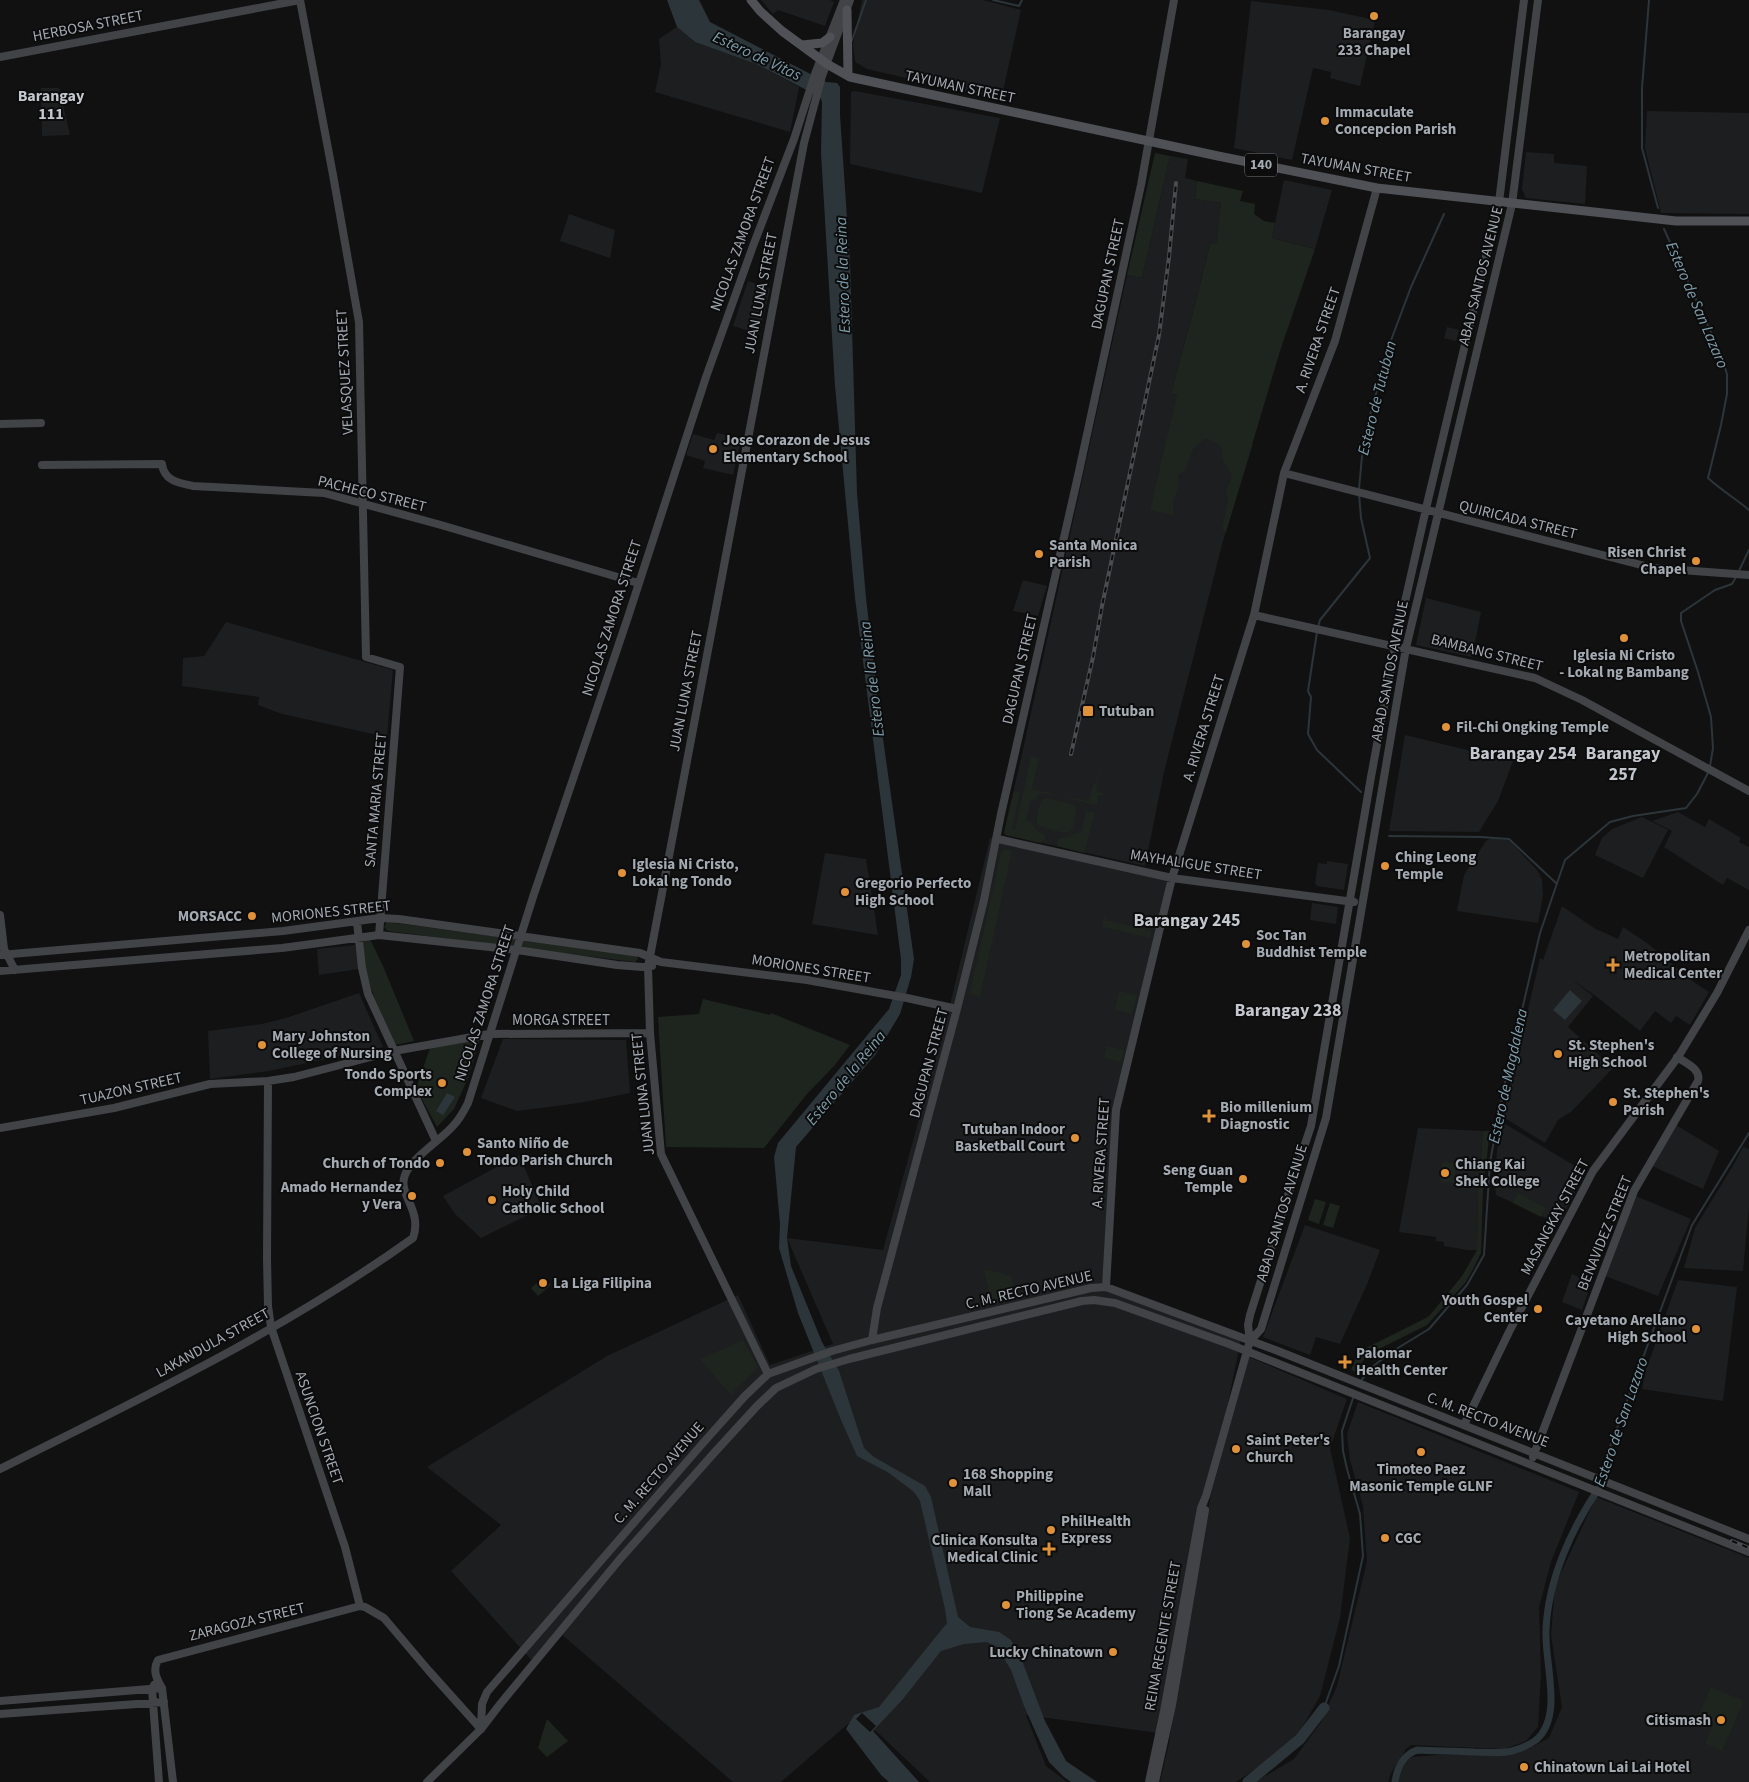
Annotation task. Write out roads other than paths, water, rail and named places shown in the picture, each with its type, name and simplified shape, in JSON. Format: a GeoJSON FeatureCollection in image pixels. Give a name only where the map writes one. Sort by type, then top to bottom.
{"type":"FeatureCollection","features":[{"type":"Feature","properties":{"kind":"main road","name":"140"},"geometry":{"type":"LineString","coordinates":[[751,0],[782,31],[824,62]]}},
{"type":"Feature","properties":{"kind":"main road"},"geometry":{"type":"LineString","coordinates":[[847,10],[848,75]]}},
{"type":"Feature","properties":{"kind":"main road"},"geometry":{"type":"LineString","coordinates":[[802,45],[822,43],[830,37]]}},
{"type":"Feature","properties":{"kind":"main road","name":"TAYUMAN STREET"},"geometry":{"type":"LineString","coordinates":[[824,62],[848,75],[1377,188],[1676,222],[1749,221]]}},
{"type":"Feature","properties":{"kind":"street","name":"HERBOSA STREET"},"geometry":{"type":"LineString","coordinates":[[0,57],[300,0]]}},
{"type":"Feature","properties":{"kind":"street","name":"VELASQUEZ STREET"},"geometry":{"type":"LineString","coordinates":[[300,0],[359,322],[366,658],[400,667]]}},
{"type":"Feature","properties":{"kind":"street"},"geometry":{"type":"LineString","coordinates":[[824,62],[830,37],[844,0]]}},
{"type":"Feature","properties":{"kind":"street"},"geometry":{"type":"LineString","coordinates":[[824,62],[850,0]]}},
{"type":"Feature","properties":{"kind":"street","name":"DAGUPAN STREET"},"geometry":{"type":"LineString","coordinates":[[872,1340],[877,1308],[957,1009],[998,838],[1003,806],[1078,476],[1150,141],[1174,0]]}},
{"type":"Feature","properties":{"kind":"street","name":"ABAD SANTOS AVENUE"},"geometry":{"type":"LineString","coordinates":[[1247,1351],[1250,1341],[1248,1325],[1250,1315],[1311,1126],[1395,646],[1499,202],[1524,0]]}},
{"type":"Feature","properties":{"kind":"street","name":"ABAD SANTOS AVENUE"},"geometry":{"type":"LineString","coordinates":[[1250,1341],[1261,1329],[1326,1118],[1406,648],[1512,204],[1538,0]]}},
{"type":"Feature","properties":{"kind":"street","name":"JUAN LUNA STREET"},"geometry":{"type":"LineString","coordinates":[[768,1374],[662,1154],[650,1033],[648,967],[813,95],[824,62]]}},
{"type":"Feature","properties":{"kind":"street","name":"NICOLAS ZAMORA STREET"},"geometry":{"type":"LineString","coordinates":[[416,1218],[405,1191],[403,1182],[405,1176],[409,1169],[452,1127],[468,1103],[521,936],[709,368],[753,246],[813,95]]}},
{"type":"Feature","properties":{"kind":"street","name":"A. RIVERA STREET"},"geometry":{"type":"LineString","coordinates":[[1106,1287],[1116,1110],[1172,878],[1254,614],[1284,474],[1335,341],[1377,188]]}},
{"type":"Feature","properties":{"kind":"street"},"geometry":{"type":"LineString","coordinates":[[0,424],[41,423]]}},
{"type":"Feature","properties":{"kind":"street","name":"PACHECO STREET"},"geometry":{"type":"LineString","coordinates":[[42,465],[162,464],[163,470],[174,482],[193,486],[324,493],[638,583]]}},
{"type":"Feature","properties":{"kind":"street","name":"QUIRICADA STREET"},"geometry":{"type":"LineString","coordinates":[[1284,474],[1653,568],[1741,575]]}},
{"type":"Feature","properties":{"kind":"street","name":"BAMBANG STREET"},"geometry":{"type":"LineString","coordinates":[[1254,614],[1544,681],[1749,791]]}},
{"type":"Feature","properties":{"kind":"street","name":"SANTA MARIA STREET"},"geometry":{"type":"LineString","coordinates":[[379,935],[400,667]]}},
{"type":"Feature","properties":{"kind":"street","name":"MAYHALIGUE STREET"},"geometry":{"type":"LineString","coordinates":[[998,838],[1172,878],[1363,903]]}},
{"type":"Feature","properties":{"kind":"street"},"geometry":{"type":"LineString","coordinates":[[0,915],[3,955],[15,970]]}},
{"type":"Feature","properties":{"kind":"street","name":"MORIONES STREET"},"geometry":{"type":"LineString","coordinates":[[3,955],[283,931],[380,918],[399,919],[640,953],[660,962],[807,980],[957,1009]]}},
{"type":"Feature","properties":{"kind":"street"},"geometry":{"type":"LineString","coordinates":[[357,922],[364,982],[436,1141]]}},
{"type":"Feature","properties":{"kind":"street","name":"MASANGKAY STREET"},"geometry":{"type":"LineString","coordinates":[[1464,1425],[1509,1332],[1592,1172],[1678,1057],[1717,993],[1749,930]]}},
{"type":"Feature","properties":{"kind":"street","name":"MORIONES STREET"},"geometry":{"type":"LineString","coordinates":[[0,971],[282,948],[379,935],[648,967],[660,962]]}},
{"type":"Feature","properties":{"kind":"street","name":"MORGA STREET"},"geometry":{"type":"LineString","coordinates":[[268,1081],[294,1077],[394,1051],[489,1034],[650,1033]]}},
{"type":"Feature","properties":{"kind":"street","name":"BENAVIDEZ STREET"},"geometry":{"type":"LineString","coordinates":[[1530,1464],[1634,1191],[1698,1081],[1698,1071],[1678,1057]]}},
{"type":"Feature","properties":{"kind":"street","name":"TUAZON STREET"},"geometry":{"type":"LineString","coordinates":[[0,1128],[78,1116],[210,1084],[268,1081]]}},
{"type":"Feature","properties":{"kind":"street","name":"ASUNCION STREET"},"geometry":{"type":"LineString","coordinates":[[268,1081],[268,1306],[271,1327],[345,1547],[360,1606]]}},
{"type":"Feature","properties":{"kind":"street","name":"LAKANDULA STREET"},"geometry":{"type":"LineString","coordinates":[[0,1469],[198,1369],[328,1294],[413,1238],[416,1230],[416,1218]]}},
{"type":"Feature","properties":{"kind":"street","name":"C. M. RECTO AVENUE"},"geometry":{"type":"LineString","coordinates":[[481,1729],[482,1704],[487,1692],[703,1443],[744,1397],[768,1374],[812,1357],[872,1340],[1082,1290],[1106,1287],[1250,1341],[1749,1539]]}},
{"type":"Feature","properties":{"kind":"street","name":"C. M. RECTO AVENUE"},"geometry":{"type":"LineString","coordinates":[[427,1782],[481,1729],[620,1559],[714,1453],[776,1388],[816,1369],[835,1363],[1082,1301],[1094,1300],[1115,1303],[1247,1351],[1749,1552]]}},
{"type":"Feature","properties":{"kind":"street","name":"REINA REGENTE STREET"},"geometry":{"type":"LineString","coordinates":[[1149,1782],[1201,1508],[1247,1351]]}},
{"type":"Feature","properties":{"kind":"street","name":"REINA REGENTE STREET"},"geometry":{"type":"LineString","coordinates":[[1155,1782],[1172,1706],[1206,1508],[1206,1496]]}},
{"type":"Feature","properties":{"kind":"street"},"geometry":{"type":"LineString","coordinates":[[360,1606],[384,1618],[481,1729]]}},
{"type":"Feature","properties":{"kind":"street","name":"ZARAGOZA STREET"},"geometry":{"type":"LineString","coordinates":[[159,1782],[152,1689],[156,1678],[156,1664],[161,1658],[360,1606]]}},
{"type":"Feature","properties":{"kind":"street"},"geometry":{"type":"LineString","coordinates":[[156,1678],[162,1688],[173,1782]]}},
{"type":"Feature","properties":{"kind":"street"},"geometry":{"type":"LineString","coordinates":[[0,1701],[162,1688]]}},
{"type":"Feature","properties":{"kind":"street"},"geometry":{"type":"LineString","coordinates":[[487,1692],[486,1698],[489,1703],[493,1705],[501,1703]]}},
{"type":"Feature","properties":{"kind":"street"},"geometry":{"type":"LineString","coordinates":[[0,1714],[164,1702]]}},
{"type":"Feature","properties":{"kind":"water"},"geometry":{"type":"Polygon","coordinates":[[[667,0],[699,0],[710,22],[826,82],[837,83],[840,87],[840,115],[850,262],[857,493],[866,598],[879,710],[914,959],[911,977],[900,1014],[876,1054],[796,1147],[787,1238],[791,1266],[822,1342],[839,1371],[864,1448],[874,1457],[925,1486],[931,1497],[958,1617],[970,1627],[999,1632],[1011,1640],[1021,1658],[1045,1721],[1066,1761],[1097,1782],[1071,1782],[1049,1762],[1024,1706],[1011,1670],[997,1647],[987,1642],[964,1644],[941,1651],[903,1699],[873,1731],[919,1782],[889,1782],[881,1775],[846,1729],[854,1715],[879,1707],[947,1623],[920,1501],[914,1492],[889,1473],[857,1456],[798,1313],[779,1248],[780,1224],[774,1157],[778,1143],[889,1009],[901,975],[901,959],[855,598],[835,386],[821,153],[822,102],[820,97],[756,64],[695,42],[677,27],[667,0]]]}},
{"type":"Feature","properties":{"kind":"water"},"geometry":{"type":"Polygon","coordinates":[[[1570,990],[1582,1001],[1565,1020],[1553,1010],[1570,990]]]}},
{"type":"Feature","properties":{"kind":"water"},"geometry":{"type":"Polygon","coordinates":[[[447,1093],[455,1097],[443,1115],[436,1111],[447,1093]]]}},
{"type":"Feature","properties":{"kind":"waterway"},"geometry":{"type":"LineString","coordinates":[[851,43],[866,0]]}},
{"type":"Feature","properties":{"kind":"waterway"},"geometry":{"type":"LineString","coordinates":[[993,0],[1019,6],[1022,0]]}},
{"type":"Feature","properties":{"kind":"waterway","name":"Estero de San Lazaro"},"geometry":{"type":"LineString","coordinates":[[1649,0],[1642,88],[1642,148],[1658,208]]}},
{"type":"Feature","properties":{"kind":"waterway","name":"Estero de Tutuban"},"geometry":{"type":"LineString","coordinates":[[1359,489],[1362,456],[1369,419],[1390,343],[1411,287],[1444,214]]}},
{"type":"Feature","properties":{"kind":"waterway","name":"Estero de San Lazaro"},"geometry":{"type":"LineString","coordinates":[[1664,229],[1720,352],[1727,374],[1727,394],[1708,478],[1749,510]]}},
{"type":"Feature","properties":{"kind":"waterway","name":"Estero de Tutuban"},"geometry":{"type":"LineString","coordinates":[[1318,627],[1320,620],[1370,558],[1361,518],[1359,494]]}},
{"type":"Feature","properties":{"kind":"waterway","name":"Estero de San Lazaro"},"geometry":{"type":"LineString","coordinates":[[1738,573],[1749,550]]}},
{"type":"Feature","properties":{"kind":"waterway","name":"Estero de Magdalena"},"geometry":{"type":"LineString","coordinates":[[1710,766],[1713,748],[1711,717],[1681,621],[1681,613],[1715,590],[1732,584],[1736,577]]}},
{"type":"Feature","properties":{"kind":"waterway","name":"Estero de Tutuban"},"geometry":{"type":"LineString","coordinates":[[1317,632],[1308,691],[1311,697],[1308,734],[1317,750],[1361,792]]}},
{"type":"Feature","properties":{"kind":"waterway","name":"Estero de Magdalena"},"geometry":{"type":"LineString","coordinates":[[1360,1382],[1372,1367],[1393,1351],[1429,1329],[1467,1285],[1484,1255],[1490,1162],[1504,1087],[1540,933],[1565,860],[1610,822],[1633,816],[1686,808],[1697,794],[1709,771]]}},
{"type":"Feature","properties":{"kind":"waterway","name":"Estero de Tutuban"},"geometry":{"type":"LineString","coordinates":[[1389,836],[1509,839],[1556,883]]}},
{"type":"Feature","properties":{"kind":"waterway","name":"Estero de San Lazaro"},"geometry":{"type":"LineString","coordinates":[[1602,1478],[1610,1447],[1692,1225],[1749,1133]]}},
{"type":"Feature","properties":{"kind":"waterway","name":"Estero de Magdalena"},"geometry":{"type":"LineString","coordinates":[[1324,1708],[1339,1666],[1363,1556],[1360,1514],[1343,1451],[1342,1431],[1354,1395]]}},
{"type":"Feature","properties":{"kind":"waterway","name":"Estero de San Lazaro"},"geometry":{"type":"LineString","coordinates":[[1395,1782],[1397,1772],[1404,1759],[1417,1750],[1507,1752],[1533,1742],[1544,1730],[1549,1717],[1551,1703],[1546,1643],[1551,1592],[1571,1536],[1601,1485]]}},
{"type":"Feature","properties":{"kind":"waterway","name":"Estero de Magdalena"},"geometry":{"type":"LineString","coordinates":[[1248,1782],[1300,1739],[1324,1708]]}},
{"type":"Feature","properties":{"kind":"railway"},"geometry":{"type":"LineString","coordinates":[[1071,754],[1093,657],[1159,335],[1176,183]]}},
{"type":"Feature","properties":{"kind":"railway"},"geometry":{"type":"LineString","coordinates":[[1732,1541],[1749,1548]]}},
{"type":"Feature","properties":{"kind":"place","name":"Barangay 233 Chapel"},"geometry":{"type":"Point","coordinates":[1374,16]}},
{"type":"Feature","properties":{"kind":"place","name":"Immaculate Concepcion Parish"},"geometry":{"type":"Point","coordinates":[1325,121]}},
{"type":"Feature","properties":{"kind":"place","name":"Jose Corazon de Jesus Elementary School"},"geometry":{"type":"Point","coordinates":[713,449]}},
{"type":"Feature","properties":{"kind":"place","name":"Santa Monica Parish"},"geometry":{"type":"Point","coordinates":[1039,554]}},
{"type":"Feature","properties":{"kind":"place","name":"Risen Christ Chapel"},"geometry":{"type":"Point","coordinates":[1696,561]}},
{"type":"Feature","properties":{"kind":"place","name":"Iglesia Ni Cristo - Lokal ng Bambang"},"geometry":{"type":"Point","coordinates":[1624,638]}},
{"type":"Feature","properties":{"kind":"place","name":"Tutuban"},"geometry":{"type":"Point","coordinates":[1088,711]}},
{"type":"Feature","properties":{"kind":"place","name":"Fil-Chi Ongking Temple"},"geometry":{"type":"Point","coordinates":[1446,727]}},
{"type":"Feature","properties":{"kind":"place","name":"Ching Leong Temple"},"geometry":{"type":"Point","coordinates":[1385,866]}},
{"type":"Feature","properties":{"kind":"place","name":"Iglesia Ni Cristo, Lokal ng Tondo"},"geometry":{"type":"Point","coordinates":[622,873]}},
{"type":"Feature","properties":{"kind":"place","name":"Gregorio Perfecto High School"},"geometry":{"type":"Point","coordinates":[845,892]}},
{"type":"Feature","properties":{"kind":"place","name":"MORSACC"},"geometry":{"type":"Point","coordinates":[252,916]}},
{"type":"Feature","properties":{"kind":"place","name":"Soc Tan Buddhist Temple"},"geometry":{"type":"Point","coordinates":[1246,944]}},
{"type":"Feature","properties":{"kind":"place","name":"Metropolitan Medical Center"},"geometry":{"type":"Point","coordinates":[1613,965]}},
{"type":"Feature","properties":{"kind":"place","name":"Mary Johnston College of Nursing"},"geometry":{"type":"Point","coordinates":[262,1045]}},
{"type":"Feature","properties":{"kind":"place","name":"St. Stephen's High School"},"geometry":{"type":"Point","coordinates":[1558,1054]}},
{"type":"Feature","properties":{"kind":"place","name":"Tondo Sports Complex"},"geometry":{"type":"Point","coordinates":[442,1083]}},
{"type":"Feature","properties":{"kind":"place","name":"St. Stephen's Parish"},"geometry":{"type":"Point","coordinates":[1613,1102]}},
{"type":"Feature","properties":{"kind":"place","name":"Bio millenium Diagnostic"},"geometry":{"type":"Point","coordinates":[1209,1116]}},
{"type":"Feature","properties":{"kind":"place","name":"Tutuban Indoor Basketball Court"},"geometry":{"type":"Point","coordinates":[1075,1138]}},
{"type":"Feature","properties":{"kind":"place","name":"Santo Niño de Tondo Parish Church"},"geometry":{"type":"Point","coordinates":[467,1152]}},
{"type":"Feature","properties":{"kind":"place","name":"Church of Tondo"},"geometry":{"type":"Point","coordinates":[440,1163]}},
{"type":"Feature","properties":{"kind":"place","name":"Chiang Kai Shek College"},"geometry":{"type":"Point","coordinates":[1445,1173]}},
{"type":"Feature","properties":{"kind":"place","name":"Seng Guan Temple"},"geometry":{"type":"Point","coordinates":[1243,1179]}},
{"type":"Feature","properties":{"kind":"place","name":"Amado Hernandez y Vera"},"geometry":{"type":"Point","coordinates":[412,1196]}},
{"type":"Feature","properties":{"kind":"place","name":"Holy Child Catholic School"},"geometry":{"type":"Point","coordinates":[492,1200]}},
{"type":"Feature","properties":{"kind":"place","name":"La Liga Filipina"},"geometry":{"type":"Point","coordinates":[543,1283]}},
{"type":"Feature","properties":{"kind":"place","name":"Youth Gospel Center"},"geometry":{"type":"Point","coordinates":[1538,1309]}},
{"type":"Feature","properties":{"kind":"place","name":"Cayetano Arellano High School"},"geometry":{"type":"Point","coordinates":[1696,1329]}},
{"type":"Feature","properties":{"kind":"place","name":"Palomar Health Center"},"geometry":{"type":"Point","coordinates":[1345,1362]}},
{"type":"Feature","properties":{"kind":"place","name":"Saint Peter's Church"},"geometry":{"type":"Point","coordinates":[1236,1449]}},
{"type":"Feature","properties":{"kind":"place","name":"Timoteo Paez Masonic Temple GLNF"},"geometry":{"type":"Point","coordinates":[1421,1452]}},
{"type":"Feature","properties":{"kind":"place","name":"168 Shopping Mall"},"geometry":{"type":"Point","coordinates":[953,1483]}},
{"type":"Feature","properties":{"kind":"place","name":"PhilHealth Express"},"geometry":{"type":"Point","coordinates":[1051,1530]}},
{"type":"Feature","properties":{"kind":"place","name":"CGC"},"geometry":{"type":"Point","coordinates":[1385,1538]}},
{"type":"Feature","properties":{"kind":"place","name":"Clinica Konsulta Medical Clinic"},"geometry":{"type":"Point","coordinates":[1049,1549]}},
{"type":"Feature","properties":{"kind":"place","name":"Philippine Tiong Se Academy"},"geometry":{"type":"Point","coordinates":[1006,1605]}},
{"type":"Feature","properties":{"kind":"place","name":"Lucky Chinatown"},"geometry":{"type":"Point","coordinates":[1113,1652]}},
{"type":"Feature","properties":{"kind":"place","name":"Citismash"},"geometry":{"type":"Point","coordinates":[1721,1720]}},
{"type":"Feature","properties":{"kind":"place","name":"Chinatown Lai Lai Hotel"},"geometry":{"type":"Point","coordinates":[1524,1767]}},
{"type":"Feature","properties":{"kind":"district","name":"Barangay 111"},"geometry":{"type":"Point","coordinates":[51,105]}},
{"type":"Feature","properties":{"kind":"district","name":"Barangay 254"},"geometry":{"type":"Point","coordinates":[1523,753]}},
{"type":"Feature","properties":{"kind":"district","name":"Barangay 257"},"geometry":{"type":"Point","coordinates":[1623,763]}},
{"type":"Feature","properties":{"kind":"district","name":"Barangay 245"},"geometry":{"type":"Point","coordinates":[1187,920]}},
{"type":"Feature","properties":{"kind":"district","name":"Barangay 238"},"geometry":{"type":"Point","coordinates":[1288,1010]}},
{"type":"Feature","properties":{"kind":"water label","name":"Estero de Vitas"},"geometry":{"type":"Point","coordinates":[757,56]}},
{"type":"Feature","properties":{"kind":"water label","name":"Estero de la Reina"},"geometry":{"type":"Point","coordinates":[843,275]}},
{"type":"Feature","properties":{"kind":"water label","name":"Estero de la Reina"},"geometry":{"type":"Point","coordinates":[872,679]}},
{"type":"Feature","properties":{"kind":"water label","name":"Estero de la Reina"},"geometry":{"type":"Point","coordinates":[846,1078]}}]}
